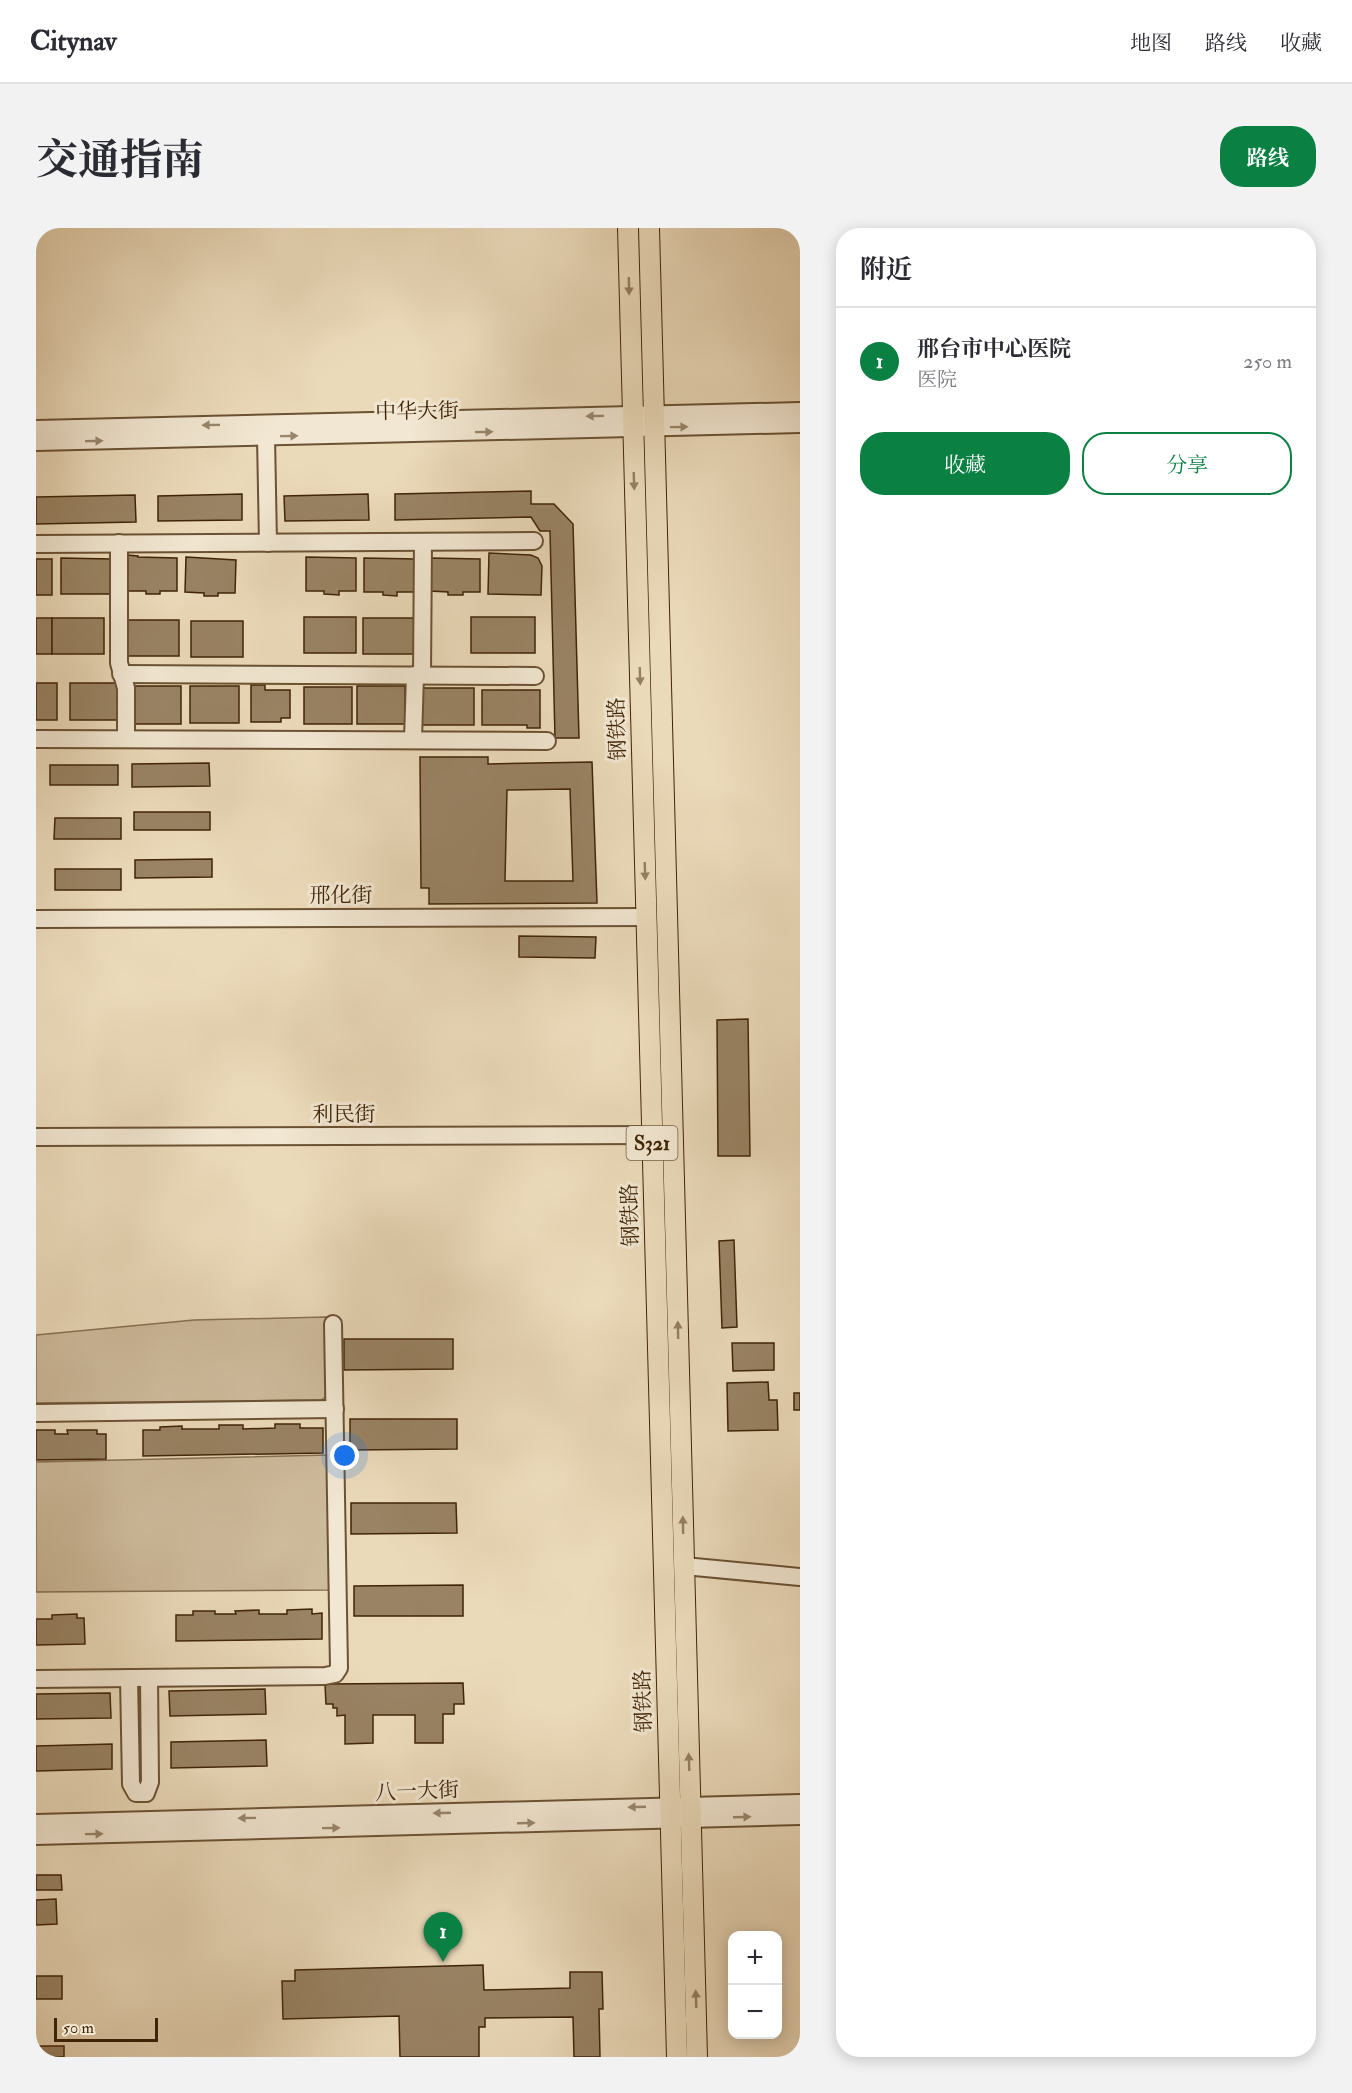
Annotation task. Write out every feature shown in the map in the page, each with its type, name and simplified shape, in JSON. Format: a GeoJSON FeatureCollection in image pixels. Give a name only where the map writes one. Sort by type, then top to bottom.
{"type":"FeatureCollection","features":[{"type":"Feature","properties":{"kind":"main road","name":"钢铁路"},"geometry":{"type":"LineString","coordinates":[[628,228],[677,2057]]}},
{"type":"Feature","properties":{"kind":"main road","name":"S321"},"geometry":{"type":"LineString","coordinates":[[650,228],[697,2057]]}},
{"type":"Feature","properties":{"kind":"street","name":"中华大街"},"geometry":{"type":"LineString","coordinates":[[36,442],[266,437],[654,421],[800,411]]}},
{"type":"Feature","properties":{"kind":"street","name":"中华大街"},"geometry":{"type":"LineString","coordinates":[[654,421],[800,424]]}},
{"type":"Feature","properties":{"kind":"street","name":"中华大街"},"geometry":{"type":"LineString","coordinates":[[36,429],[633,422]]}},
{"type":"Feature","properties":{"kind":"street"},"geometry":{"type":"LineString","coordinates":[[266,437],[268,543]]}},
{"type":"Feature","properties":{"kind":"street"},"geometry":{"type":"LineString","coordinates":[[413,741],[423,542]]}},
{"type":"Feature","properties":{"kind":"street"},"geometry":{"type":"LineString","coordinates":[[36,544],[534,542]]}},
{"type":"Feature","properties":{"kind":"street"},"geometry":{"type":"LineString","coordinates":[[119,543],[121,674],[126,688],[126,739]]}},
{"type":"Feature","properties":{"kind":"street"},"geometry":{"type":"LineString","coordinates":[[121,674],[535,676]]}},
{"type":"Feature","properties":{"kind":"street"},"geometry":{"type":"LineString","coordinates":[[36,739],[547,741]]}},
{"type":"Feature","properties":{"kind":"street","name":"邢化街"},"geometry":{"type":"LineString","coordinates":[[36,919],[646,917]]}},
{"type":"Feature","properties":{"kind":"street","name":"利民街"},"geometry":{"type":"LineString","coordinates":[[36,1137],[652,1135]]}},
{"type":"Feature","properties":{"kind":"street"},"geometry":{"type":"LineString","coordinates":[[36,1679],[325,1676],[334,1674],[339,1668],[333,1324]]}},
{"type":"Feature","properties":{"kind":"street"},"geometry":{"type":"LineString","coordinates":[[36,1413],[335,1408]]}},
{"type":"Feature","properties":{"kind":"street"},"geometry":{"type":"LineString","coordinates":[[684,1566],[800,1577]]}},
{"type":"Feature","properties":{"kind":"street"},"geometry":{"type":"LineString","coordinates":[[129,1678],[131,1784],[136,1793],[146,1792],[150,1782],[149,1678]]}},
{"type":"Feature","properties":{"kind":"street"},"geometry":{"type":"LineString","coordinates":[[141,1792],[141,1820]]}},
{"type":"Feature","properties":{"kind":"street","name":"八一大街"},"geometry":{"type":"LineString","coordinates":[[36,1836],[670,1813],[800,1803]]}},
{"type":"Feature","properties":{"kind":"street","name":"八一大街"},"geometry":{"type":"LineString","coordinates":[[690,1812],[800,1816]]}},
{"type":"Feature","properties":{"kind":"street","name":"八一大街"},"geometry":{"type":"LineString","coordinates":[[36,1823],[670,1813]]}},
{"type":"Feature","properties":{"kind":"shaded area"},"geometry":{"type":"Polygon","coordinates":[[[326,1317],[326,1396],[322,1400],[36,1403],[36,1335],[194,1320],[326,1317]]]}},
{"type":"Feature","properties":{"kind":"shaded area"},"geometry":{"type":"Polygon","coordinates":[[[329,1455],[331,1590],[36,1592],[36,1462],[329,1455]]]}},
{"type":"Feature","properties":{"kind":"building"},"geometry":{"type":"Polygon","coordinates":[[[531,491],[531,504],[554,504],[573,524],[579,738],[555,738],[550,531],[540,531],[531,517],[395,520],[395,494],[531,491]]]}},
{"type":"Feature","properties":{"kind":"building"},"geometry":{"type":"Polygon","coordinates":[[[242,494],[242,520],[158,521],[158,496],[242,494]]]}},
{"type":"Feature","properties":{"kind":"building"},"geometry":{"type":"Polygon","coordinates":[[[368,494],[369,520],[285,521],[284,496],[368,494]]]}},
{"type":"Feature","properties":{"kind":"building"},"geometry":{"type":"Polygon","coordinates":[[[135,495],[136,522],[36,524],[36,497],[135,495]]]}},
{"type":"Feature","properties":{"kind":"building"},"geometry":{"type":"Polygon","coordinates":[[[489,553],[531,555],[538,558],[542,566],[541,595],[488,594],[489,553]]]}},
{"type":"Feature","properties":{"kind":"building"},"geometry":{"type":"Polygon","coordinates":[[[127,555],[177,558],[177,591],[146,594],[146,591],[127,591],[127,555]]]}},
{"type":"Feature","properties":{"kind":"building"},"geometry":{"type":"Polygon","coordinates":[[[186,557],[236,560],[235,593],[204,596],[204,593],[185,592],[186,557]]]}},
{"type":"Feature","properties":{"kind":"building"},"geometry":{"type":"Polygon","coordinates":[[[306,557],[356,558],[356,591],[339,591],[339,595],[324,594],[324,591],[306,591],[306,557]]]}},
{"type":"Feature","properties":{"kind":"building"},"geometry":{"type":"Polygon","coordinates":[[[61,558],[111,559],[111,594],[61,594],[61,558]]]}},
{"type":"Feature","properties":{"kind":"building"},"geometry":{"type":"Polygon","coordinates":[[[364,558],[415,559],[414,592],[397,592],[397,596],[383,595],[383,592],[364,592],[364,558]]]}},
{"type":"Feature","properties":{"kind":"building"},"geometry":{"type":"Polygon","coordinates":[[[430,558],[480,559],[480,592],[448,595],[448,592],[430,591],[430,558]]]}},
{"type":"Feature","properties":{"kind":"building"},"geometry":{"type":"Polygon","coordinates":[[[36,559],[52,559],[52,595],[36,595],[36,559]]]}},
{"type":"Feature","properties":{"kind":"building"},"geometry":{"type":"Polygon","coordinates":[[[304,617],[356,617],[356,653],[304,653],[304,617]]]}},
{"type":"Feature","properties":{"kind":"building"},"geometry":{"type":"Polygon","coordinates":[[[471,617],[535,617],[535,653],[471,653],[471,617]]]}},
{"type":"Feature","properties":{"kind":"building"},"geometry":{"type":"Polygon","coordinates":[[[36,618],[52,618],[52,654],[36,654],[36,618]]]}},
{"type":"Feature","properties":{"kind":"building"},"geometry":{"type":"Polygon","coordinates":[[[52,618],[104,618],[104,654],[52,654],[52,618]]]}},
{"type":"Feature","properties":{"kind":"building"},"geometry":{"type":"Polygon","coordinates":[[[363,618],[415,618],[415,654],[363,654],[363,618]]]}},
{"type":"Feature","properties":{"kind":"building"},"geometry":{"type":"Polygon","coordinates":[[[128,620],[179,620],[179,656],[128,656],[128,620]]]}},
{"type":"Feature","properties":{"kind":"building"},"geometry":{"type":"Polygon","coordinates":[[[191,621],[243,621],[243,657],[191,657],[191,621]]]}},
{"type":"Feature","properties":{"kind":"building"},"geometry":{"type":"Polygon","coordinates":[[[36,683],[57,683],[57,720],[36,720],[36,683]]]}},
{"type":"Feature","properties":{"kind":"building"},"geometry":{"type":"Polygon","coordinates":[[[70,683],[118,683],[118,720],[70,720],[70,683]]]}},
{"type":"Feature","properties":{"kind":"building"},"geometry":{"type":"Polygon","coordinates":[[[251,685],[265,685],[265,690],[290,690],[290,718],[281,718],[281,722],[251,722],[251,685]]]}},
{"type":"Feature","properties":{"kind":"building"},"geometry":{"type":"Polygon","coordinates":[[[133,686],[181,686],[181,724],[133,724],[133,686]]]}},
{"type":"Feature","properties":{"kind":"building"},"geometry":{"type":"Polygon","coordinates":[[[190,686],[239,686],[239,723],[190,723],[190,686]]]}},
{"type":"Feature","properties":{"kind":"building"},"geometry":{"type":"Polygon","coordinates":[[[357,686],[405,686],[405,724],[357,724],[357,686]]]}},
{"type":"Feature","properties":{"kind":"building"},"geometry":{"type":"Polygon","coordinates":[[[304,687],[352,687],[352,724],[304,724],[304,687]]]}},
{"type":"Feature","properties":{"kind":"building"},"geometry":{"type":"Polygon","coordinates":[[[421,688],[474,688],[474,725],[421,725],[421,688]]]}},
{"type":"Feature","properties":{"kind":"building"},"geometry":{"type":"Polygon","coordinates":[[[482,690],[540,690],[540,728],[527,728],[527,725],[482,725],[482,690]]]}},
{"type":"Feature","properties":{"kind":"building"},"geometry":{"type":"Polygon","coordinates":[[[420,757],[488,757],[488,764],[592,762],[597,903],[429,904],[429,888],[421,888],[420,757]],[[570,789],[507,790],[505,881],[573,881],[570,789]]]}},
{"type":"Feature","properties":{"kind":"building"},"geometry":{"type":"Polygon","coordinates":[[[209,763],[210,786],[132,787],[132,764],[209,763]]]}},
{"type":"Feature","properties":{"kind":"building"},"geometry":{"type":"Polygon","coordinates":[[[50,765],[118,765],[118,785],[50,785],[50,765]]]}},
{"type":"Feature","properties":{"kind":"building"},"geometry":{"type":"Polygon","coordinates":[[[134,812],[210,812],[210,830],[134,830],[134,812]]]}},
{"type":"Feature","properties":{"kind":"building"},"geometry":{"type":"Polygon","coordinates":[[[55,818],[121,818],[121,839],[54,839],[55,818]]]}},
{"type":"Feature","properties":{"kind":"building"},"geometry":{"type":"Polygon","coordinates":[[[212,859],[212,877],[135,878],[135,860],[212,859]]]}},
{"type":"Feature","properties":{"kind":"building"},"geometry":{"type":"Polygon","coordinates":[[[55,869],[121,869],[121,890],[55,890],[55,869]]]}},
{"type":"Feature","properties":{"kind":"building"},"geometry":{"type":"Polygon","coordinates":[[[519,936],[596,937],[595,958],[519,957],[519,936]]]}},
{"type":"Feature","properties":{"kind":"building"},"geometry":{"type":"Polygon","coordinates":[[[748,1019],[750,1156],[718,1156],[717,1020],[748,1019]]]}},
{"type":"Feature","properties":{"kind":"building"},"geometry":{"type":"Polygon","coordinates":[[[734,1240],[737,1327],[722,1328],[719,1241],[734,1240]]]}},
{"type":"Feature","properties":{"kind":"building"},"geometry":{"type":"Polygon","coordinates":[[[344,1339],[453,1339],[453,1369],[344,1370],[344,1339]]]}},
{"type":"Feature","properties":{"kind":"building"},"geometry":{"type":"Polygon","coordinates":[[[732,1343],[774,1343],[774,1370],[733,1371],[732,1343]]]}},
{"type":"Feature","properties":{"kind":"building"},"geometry":{"type":"Polygon","coordinates":[[[768,1382],[769,1400],[777,1400],[778,1430],[728,1431],[727,1383],[768,1382]]]}},
{"type":"Feature","properties":{"kind":"building"},"geometry":{"type":"Polygon","coordinates":[[[794,1393],[800,1393],[800,1410],[794,1410],[794,1393]]]}},
{"type":"Feature","properties":{"kind":"building"},"geometry":{"type":"Polygon","coordinates":[[[350,1419],[457,1419],[457,1449],[350,1450],[350,1419]]]}},
{"type":"Feature","properties":{"kind":"building"},"geometry":{"type":"Polygon","coordinates":[[[275,1424],[300,1424],[300,1428],[323,1428],[323,1453],[143,1456],[143,1430],[182,1426],[182,1429],[219,1429],[219,1425],[243,1425],[243,1429],[275,1428],[275,1424]]]}},
{"type":"Feature","properties":{"kind":"building"},"geometry":{"type":"Polygon","coordinates":[[[36,1430],[55,1430],[55,1434],[68,1434],[67,1430],[97,1430],[97,1434],[106,1434],[106,1459],[36,1460],[36,1430]]]}},
{"type":"Feature","properties":{"kind":"building"},"geometry":{"type":"Polygon","coordinates":[[[351,1503],[456,1503],[457,1533],[351,1534],[351,1503]]]}},
{"type":"Feature","properties":{"kind":"building"},"geometry":{"type":"Polygon","coordinates":[[[463,1585],[463,1616],[354,1616],[354,1586],[463,1585]]]}},
{"type":"Feature","properties":{"kind":"building"},"geometry":{"type":"Polygon","coordinates":[[[312,1609],[312,1614],[322,1613],[322,1639],[176,1641],[176,1615],[193,1615],[193,1611],[236,1614],[235,1611],[259,1610],[259,1614],[287,1614],[287,1610],[312,1609]]]}},
{"type":"Feature","properties":{"kind":"building"},"geometry":{"type":"Polygon","coordinates":[[[77,1614],[77,1618],[84,1618],[85,1644],[36,1645],[36,1619],[52,1619],[52,1615],[77,1614]]]}},
{"type":"Feature","properties":{"kind":"building"},"geometry":{"type":"Polygon","coordinates":[[[463,1683],[464,1704],[454,1704],[454,1714],[443,1714],[443,1743],[415,1743],[415,1715],[373,1715],[373,1743],[345,1744],[345,1715],[337,1716],[337,1708],[333,1708],[333,1704],[326,1704],[325,1684],[463,1683]]]}},
{"type":"Feature","properties":{"kind":"building"},"geometry":{"type":"Polygon","coordinates":[[[265,1689],[266,1714],[170,1716],[169,1691],[265,1689]]]}},
{"type":"Feature","properties":{"kind":"building"},"geometry":{"type":"Polygon","coordinates":[[[110,1693],[111,1718],[36,1719],[36,1694],[110,1693]]]}},
{"type":"Feature","properties":{"kind":"building"},"geometry":{"type":"Polygon","coordinates":[[[266,1740],[267,1766],[171,1768],[171,1742],[266,1740]]]}},
{"type":"Feature","properties":{"kind":"building"},"geometry":{"type":"Polygon","coordinates":[[[112,1744],[112,1769],[36,1771],[36,1746],[112,1744]]]}},
{"type":"Feature","properties":{"kind":"building"},"geometry":{"type":"Polygon","coordinates":[[[36,1875],[61,1875],[62,1890],[36,1890],[36,1875]]]}},
{"type":"Feature","properties":{"kind":"building"},"geometry":{"type":"Polygon","coordinates":[[[56,1899],[57,1924],[36,1925],[36,1900],[56,1899]]]}},
{"type":"Feature","properties":{"kind":"building"},"geometry":{"type":"Polygon","coordinates":[[[483,1965],[484,1990],[570,1988],[570,1972],[602,1972],[603,2009],[599,2009],[600,2057],[574,2057],[573,2017],[485,2018],[485,2027],[479,2027],[479,2057],[400,2057],[399,2016],[283,2019],[282,1981],[295,1981],[295,1970],[483,1965]]]}},
{"type":"Feature","properties":{"kind":"building"},"geometry":{"type":"Polygon","coordinates":[[[36,1976],[62,1976],[62,1999],[36,1999],[36,1976]]]}},
{"type":"Feature","properties":{"kind":"building"},"geometry":{"type":"Polygon","coordinates":[[[36,2046],[64,2046],[64,2057],[36,2057],[36,2046]]]}},
{"type":"Feature","properties":{"kind":"place","name":"邢台市中心医院"},"geometry":{"type":"Point","coordinates":[443,1962]}}]}
